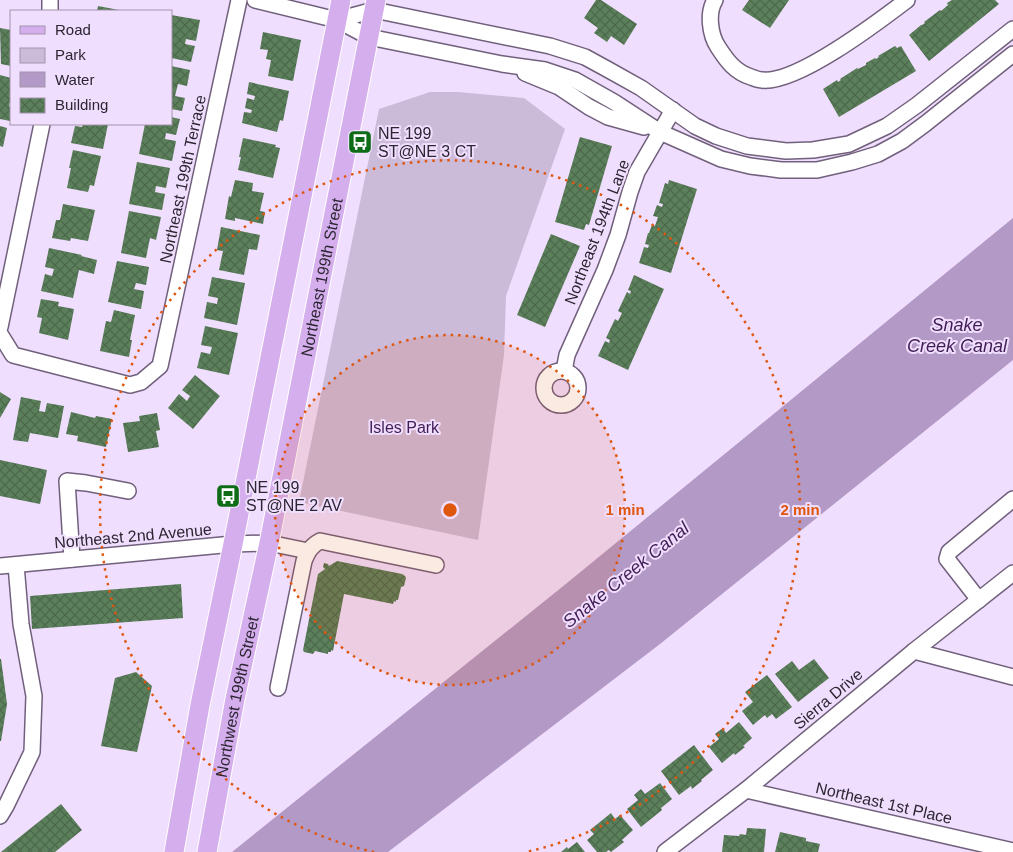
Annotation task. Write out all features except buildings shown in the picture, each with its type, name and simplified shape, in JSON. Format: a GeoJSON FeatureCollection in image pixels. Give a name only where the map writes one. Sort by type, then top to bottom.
{"type":"FeatureCollection","features":[{"type":"Feature","properties":{"kind":"main road"},"geometry":{"type":"LineString","coordinates":[[233,544],[341,0]]}},
{"type":"Feature","properties":{"kind":"main road","name":"Northeast 199th Street"},"geometry":{"type":"LineString","coordinates":[[268,543],[375,5]]}},
{"type":"Feature","properties":{"kind":"main road","name":"Northwest 199th Street"},"geometry":{"type":"LineString","coordinates":[[207,852],[235,699],[268,543]]}},
{"type":"Feature","properties":{"kind":"main road","name":"Northwest 199th Street"},"geometry":{"type":"LineString","coordinates":[[174,852],[200,705],[233,544]]}},
{"type":"Feature","properties":{"kind":"street","name":"Northeast 199th Terrace"},"geometry":{"type":"LineString","coordinates":[[0,334],[13,355],[130,384],[141,382],[160,366],[239,0]]}},
{"type":"Feature","properties":{"kind":"street"},"geometry":{"type":"LineString","coordinates":[[255,0],[337,20],[369,37],[502,64],[545,70],[575,80],[614,102],[660,132]]}},
{"type":"Feature","properties":{"kind":"street"},"geometry":{"type":"LineString","coordinates":[[715,0],[710,19],[715,43],[728,62],[742,74],[762,80],[781,78],[800,70],[860,35],[907,0]]}},
{"type":"Feature","properties":{"kind":"street"},"geometry":{"type":"LineString","coordinates":[[337,20],[375,5],[536,42],[583,57],[607,69],[641,88],[695,126],[716,136],[747,146],[786,151],[813,150],[848,144],[888,126],[1013,29]]}},
{"type":"Feature","properties":{"kind":"street"},"geometry":{"type":"LineString","coordinates":[[502,64],[559,87],[608,117],[660,132],[721,159],[750,166],[781,170],[817,170],[878,154],[902,141],[1013,54]]}},
{"type":"Feature","properties":{"kind":"street"},"geometry":{"type":"LineString","coordinates":[[575,80],[580,73],[583,57]]}},
{"type":"Feature","properties":{"kind":"street","name":"Northeast 194th Lane"},"geometry":{"type":"LineString","coordinates":[[564,371],[567,355],[618,236],[636,172],[673,110]]}},
{"type":"Feature","properties":{"kind":"street"},"geometry":{"type":"LineString","coordinates":[[0,327],[42,125]]}},
{"type":"Feature","properties":{"kind":"street"},"geometry":{"type":"LineString","coordinates":[[72,559],[67,482],[86,483],[128,491]]}},
{"type":"Feature","properties":{"kind":"street"},"geometry":{"type":"LineString","coordinates":[[979,600],[948,559],[949,552],[1013,499]]}},
{"type":"Feature","properties":{"kind":"street"},"geometry":{"type":"LineString","coordinates":[[278,688],[304,561],[312,545],[320,541],[436,565]]}},
{"type":"Feature","properties":{"kind":"street","name":"Northeast 2nd Avenue"},"geometry":{"type":"LineString","coordinates":[[0,566],[233,544],[268,543],[308,550]]}},
{"type":"Feature","properties":{"kind":"street"},"geometry":{"type":"LineString","coordinates":[[0,816],[32,752],[34,696],[21,624],[16,564]]}},
{"type":"Feature","properties":{"kind":"street","name":"Sierra Drive"},"geometry":{"type":"LineString","coordinates":[[665,852],[746,790],[914,651],[1013,573]]}},
{"type":"Feature","properties":{"kind":"street"},"geometry":{"type":"LineString","coordinates":[[914,651],[1013,677]]}},
{"type":"Feature","properties":{"kind":"street","name":"Northeast 1st Place"},"geometry":{"type":"LineString","coordinates":[[746,790],[1013,851]]}},
{"type":"Feature","properties":{"kind":"green space","name":"Isles Park"},"geometry":{"type":"Polygon","coordinates":[[[430,92],[458,92],[524,98],[565,129],[506,296],[504,355],[478,540],[299,502],[379,109],[430,92]]]}},
{"type":"Feature","properties":{"kind":"water","name":"Snake Creek Canal"},"geometry":{"type":"Polygon","coordinates":[[[1013,218],[1013,360],[660,644],[388,852],[232,852],[567,583],[1013,218]]]}},
{"type":"Feature","properties":{"kind":"place","name":"NE 199 ST@NE 3 CT"},"geometry":{"type":"Point","coordinates":[360,142]}},
{"type":"Feature","properties":{"kind":"place","name":"NE 199 ST@NE 2 AV"},"geometry":{"type":"Point","coordinates":[228,496]}}]}
